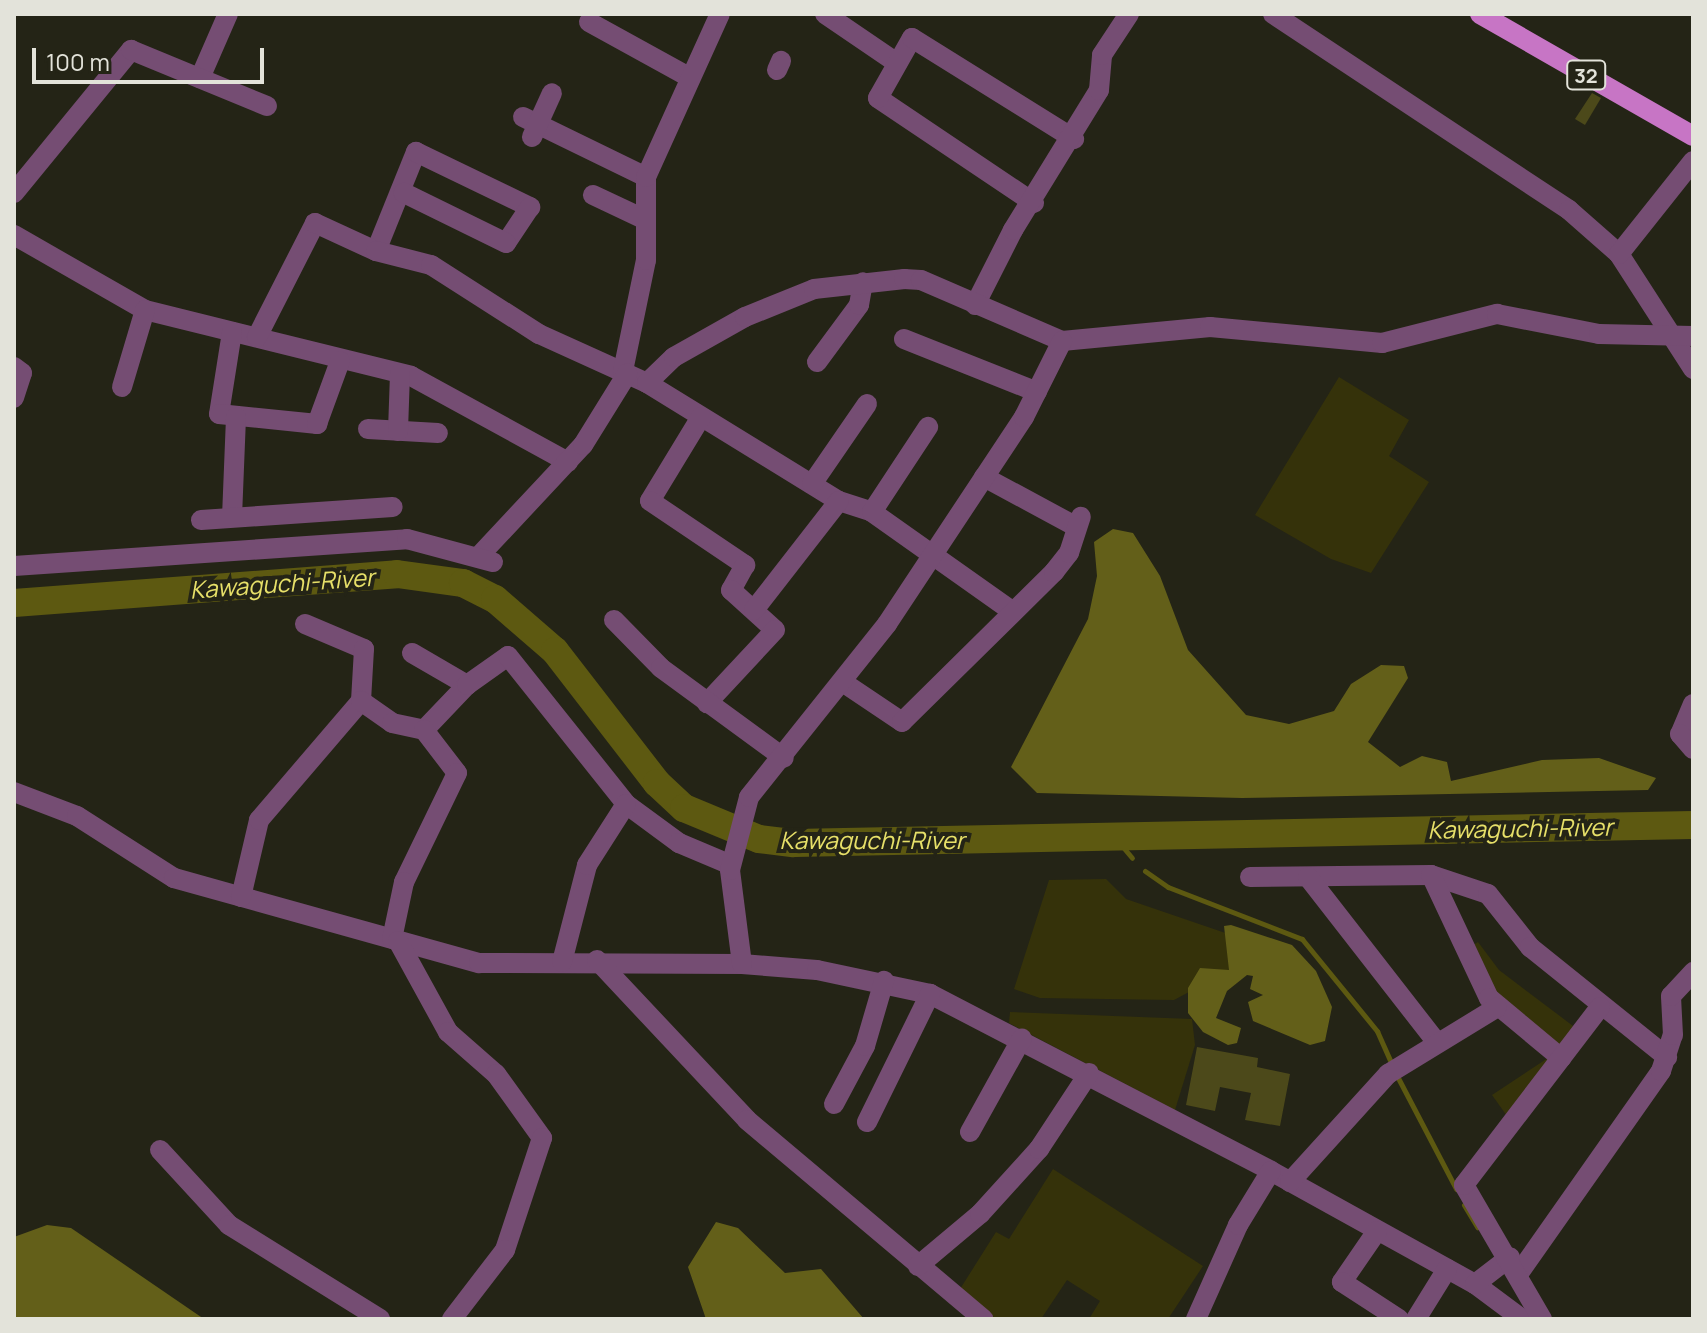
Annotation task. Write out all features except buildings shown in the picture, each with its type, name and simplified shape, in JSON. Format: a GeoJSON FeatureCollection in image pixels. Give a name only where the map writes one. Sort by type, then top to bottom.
{"type":"FeatureCollection","features":[{"type":"Feature","properties":{"kind":"main road","name":"32"},"geometry":{"type":"LineString","coordinates":[[1480,14],[1693,136]]}},
{"type":"Feature","properties":{"kind":"street"},"geometry":{"type":"LineString","coordinates":[[200,78],[228,14]]}},
{"type":"Feature","properties":{"kind":"street"},"geometry":{"type":"LineString","coordinates":[[14,566],[378,539],[429,542],[486,559],[568,462],[625,372],[641,296],[646,177],[720,14]]}},
{"type":"Feature","properties":{"kind":"street"},"geometry":{"type":"LineString","coordinates":[[825,14],[897,63]]}},
{"type":"Feature","properties":{"kind":"street"},"geometry":{"type":"LineString","coordinates":[[975,305],[1074,139],[1099,90],[1102,55],[1129,14]]}},
{"type":"Feature","properties":{"kind":"street"},"geometry":{"type":"LineString","coordinates":[[1273,14],[1569,210],[1619,254],[1664,331],[1693,369]]}},
{"type":"Feature","properties":{"kind":"street"},"geometry":{"type":"LineString","coordinates":[[589,22],[689,77]]}},
{"type":"Feature","properties":{"kind":"street"},"geometry":{"type":"LineString","coordinates":[[1034,203],[878,98],[912,38],[918,38],[1074,139]]}},
{"type":"Feature","properties":{"kind":"street"},"geometry":{"type":"LineString","coordinates":[[14,193],[131,50],[267,106]]}},
{"type":"Feature","properties":{"kind":"street"},"geometry":{"type":"LineString","coordinates":[[552,93],[531,126],[646,177]]}},
{"type":"Feature","properties":{"kind":"street"},"geometry":{"type":"LineString","coordinates":[[376,251],[404,193],[409,165],[416,152],[424,151],[530,207],[506,243],[404,193]]}},
{"type":"Feature","properties":{"kind":"street"},"geometry":{"type":"LineString","coordinates":[[1619,254],[1693,161]]}},
{"type":"Feature","properties":{"kind":"street"},"geometry":{"type":"LineString","coordinates":[[593,195],[644,219]]}},
{"type":"Feature","properties":{"kind":"street"},"geometry":{"type":"LineString","coordinates":[[257,337],[315,223],[376,251],[441,269],[539,334],[647,383],[839,501],[872,512],[934,550],[1013,612]]}},
{"type":"Feature","properties":{"kind":"street"},"geometry":{"type":"LineString","coordinates":[[14,235],[145,310],[400,374],[568,462]]}},
{"type":"Feature","properties":{"kind":"street"},"geometry":{"type":"LineString","coordinates":[[647,383],[674,357],[745,317],[814,289],[863,282],[921,280],[1062,341],[1210,327],[1382,343],[1497,314],[1599,334],[1664,331],[1693,336]]}},
{"type":"Feature","properties":{"kind":"street"},"geometry":{"type":"LineString","coordinates":[[817,362],[859,305],[863,282]]}},
{"type":"Feature","properties":{"kind":"street"},"geometry":{"type":"LineString","coordinates":[[122,387],[145,310]]}},
{"type":"Feature","properties":{"kind":"street"},"geometry":{"type":"LineString","coordinates":[[232,332],[217,407],[236,417],[317,424],[340,361]]}},
{"type":"Feature","properties":{"kind":"street"},"geometry":{"type":"LineString","coordinates":[[904,339],[1037,392]]}},
{"type":"Feature","properties":{"kind":"street"},"geometry":{"type":"LineString","coordinates":[[742,964],[731,865],[749,797],[844,683],[984,477],[1037,392],[1062,341]]}},
{"type":"Feature","properties":{"kind":"street"},"geometry":{"type":"LineString","coordinates":[[14,367],[22,373],[14,398]]}},
{"type":"Feature","properties":{"kind":"street"},"geometry":{"type":"LineString","coordinates":[[398,431],[400,374]]}},
{"type":"Feature","properties":{"kind":"street"},"geometry":{"type":"LineString","coordinates":[[812,484],[867,404]]}},
{"type":"Feature","properties":{"kind":"street"},"geometry":{"type":"LineString","coordinates":[[232,517],[236,417]]}},
{"type":"Feature","properties":{"kind":"street"},"geometry":{"type":"LineString","coordinates":[[701,417],[650,501],[745,565],[731,590],[775,630],[707,703]]}},
{"type":"Feature","properties":{"kind":"street"},"geometry":{"type":"LineString","coordinates":[[872,512],[928,427]]}},
{"type":"Feature","properties":{"kind":"street"},"geometry":{"type":"LineString","coordinates":[[368,429],[438,433]]}},
{"type":"Feature","properties":{"kind":"street"},"geometry":{"type":"LineString","coordinates":[[844,683],[902,722],[1069,553],[1078,522],[984,477]]}},
{"type":"Feature","properties":{"kind":"street"},"geometry":{"type":"LineString","coordinates":[[754,610],[839,501]]}},
{"type":"Feature","properties":{"kind":"street"},"geometry":{"type":"LineString","coordinates":[[201,520],[385,507],[378,539]]}},
{"type":"Feature","properties":{"kind":"street"},"geometry":{"type":"LineString","coordinates":[[614,620],[707,703],[784,758]]}},
{"type":"Feature","properties":{"kind":"street"},"geometry":{"type":"LineString","coordinates":[[241,897],[259,820],[361,701],[364,649],[305,624]]}},
{"type":"Feature","properties":{"kind":"street"},"geometry":{"type":"LineString","coordinates":[[412,653],[467,685]]}},
{"type":"Feature","properties":{"kind":"street"},"geometry":{"type":"LineString","coordinates":[[424,730],[467,685],[508,656],[626,804],[679,843],[731,865]]}},
{"type":"Feature","properties":{"kind":"street"},"geometry":{"type":"LineString","coordinates":[[361,701],[392,723],[424,730],[457,773],[404,882],[395,940],[448,1032],[496,1074],[542,1138],[505,1250],[452,1319]]}},
{"type":"Feature","properties":{"kind":"street"},"geometry":{"type":"LineString","coordinates":[[1693,704],[1680,734],[1693,749]]}},
{"type":"Feature","properties":{"kind":"street"},"geometry":{"type":"LineString","coordinates":[[14,792],[77,816],[174,878],[497,965],[597,960],[742,964],[884,981],[930,994],[1022,1038],[1271,1171],[1475,1284],[1522,1319]]}},
{"type":"Feature","properties":{"kind":"street"},"geometry":{"type":"LineString","coordinates":[[562,962],[587,865],[626,804]]}},
{"type":"Feature","properties":{"kind":"street"},"geometry":{"type":"LineString","coordinates":[[1431,875],[1496,1008],[1561,1058]]}},
{"type":"Feature","properties":{"kind":"street"},"geometry":{"type":"LineString","coordinates":[[1250,877],[1431,875],[1488,894],[1530,947],[1595,996],[1600,1007],[1667,1057]]}},
{"type":"Feature","properties":{"kind":"street"},"geometry":{"type":"LineString","coordinates":[[1308,877],[1437,1043]]}},
{"type":"Feature","properties":{"kind":"street"},"geometry":{"type":"LineString","coordinates":[[597,960],[747,1120],[983,1319]]}},
{"type":"Feature","properties":{"kind":"street"},"geometry":{"type":"LineString","coordinates":[[1475,1284],[1508,1264],[1667,1057],[1671,996],[1693,972]]}},
{"type":"Feature","properties":{"kind":"street"},"geometry":{"type":"LineString","coordinates":[[834,1104],[865,1046],[884,981]]}},
{"type":"Feature","properties":{"kind":"street"},"geometry":{"type":"LineString","coordinates":[[867,1122],[930,994]]}},
{"type":"Feature","properties":{"kind":"street"},"geometry":{"type":"LineString","coordinates":[[1542,1319],[1464,1185],[1600,1007]]}},
{"type":"Feature","properties":{"kind":"street"},"geometry":{"type":"LineString","coordinates":[[1290,1182],[1395,1070],[1496,1008]]}},
{"type":"Feature","properties":{"kind":"street"},"geometry":{"type":"LineString","coordinates":[[970,1132],[1022,1038]]}},
{"type":"Feature","properties":{"kind":"street"},"geometry":{"type":"LineString","coordinates":[[918,1266],[980,1214],[1039,1149],[1089,1073]]}},
{"type":"Feature","properties":{"kind":"street"},"geometry":{"type":"LineString","coordinates":[[160,1150],[229,1225],[380,1319]]}},
{"type":"Feature","properties":{"kind":"street"},"geometry":{"type":"LineString","coordinates":[[1196,1319],[1238,1225],[1271,1171]]}},
{"type":"Feature","properties":{"kind":"street"},"geometry":{"type":"LineString","coordinates":[[1377,1231],[1342,1282],[1399,1319]]}},
{"type":"Feature","properties":{"kind":"street"},"geometry":{"type":"LineString","coordinates":[[1416,1319],[1447,1269]]}},
{"type":"Feature","properties":{"kind":"shaded area"},"geometry":{"type":"Polygon","coordinates":[[[1339,377],[1409,420],[1389,456],[1429,482],[1371,573],[1331,559],[1255,515],[1339,377]]]}},
{"type":"Feature","properties":{"kind":"shaded area"},"geometry":{"type":"Polygon","coordinates":[[[1113,529],[1133,533],[1160,576],[1188,650],[1246,715],[1289,724],[1334,711],[1351,684],[1381,665],[1404,666],[1408,678],[1368,742],[1400,767],[1422,756],[1447,762],[1451,781],[1542,760],[1599,758],[1656,778],[1648,790],[1242,798],[1037,793],[1011,767],[1088,619],[1097,576],[1094,542],[1113,529]]]}},
{"type":"Feature","properties":{"kind":"shaded area"},"geometry":{"type":"Polygon","coordinates":[[[1106,879],[1126,899],[1240,938],[1234,978],[1208,971],[1204,984],[1174,1000],[1040,998],[1014,989],[1049,880],[1106,879]]]}},
{"type":"Feature","properties":{"kind":"shaded area"},"geometry":{"type":"Polygon","coordinates":[[[1231,925],[1292,945],[1316,971],[1332,1007],[1325,1041],[1310,1045],[1253,1021],[1248,1002],[1263,995],[1250,989],[1253,976],[1247,975],[1227,991],[1216,1018],[1241,1028],[1237,1043],[1228,1045],[1203,1032],[1188,1013],[1188,988],[1200,968],[1229,970],[1224,926],[1231,925]]]}},
{"type":"Feature","properties":{"kind":"shaded area"},"geometry":{"type":"Polygon","coordinates":[[[1478,942],[1499,970],[1581,1032],[1512,1123],[1492,1095],[1554,1054],[1496,1008],[1465,950],[1478,942]]]}},
{"type":"Feature","properties":{"kind":"shaded area"},"geometry":{"type":"Polygon","coordinates":[[[1010,1012],[1192,1019],[1195,1045],[1175,1110],[1009,1023],[1010,1012]]]}},
{"type":"Feature","properties":{"kind":"shaded area"},"geometry":{"type":"Polygon","coordinates":[[[1053,1169],[1203,1266],[1168,1319],[1089,1319],[1100,1301],[1067,1280],[1041,1319],[983,1319],[955,1297],[996,1232],[1009,1239],[1053,1169]]]}},
{"type":"Feature","properties":{"kind":"shaded area"},"geometry":{"type":"Polygon","coordinates":[[[716,1222],[738,1228],[785,1273],[821,1269],[864,1319],[706,1319],[688,1267],[716,1222]]]}},
{"type":"Feature","properties":{"kind":"shaded area"},"geometry":{"type":"Polygon","coordinates":[[[47,1225],[71,1228],[204,1319],[14,1319],[14,1237],[47,1225]]]}},
{"type":"Feature","properties":{"kind":"waterway","name":"Kawaguchi-River"},"geometry":{"type":"LineString","coordinates":[[14,603],[397,574],[463,583],[495,599],[555,651],[657,783],[684,808],[759,839],[794,843],[1693,825]]}},
{"type":"Feature","properties":{"kind":"waterway"},"geometry":{"type":"LineString","coordinates":[[1112,834],[1132,858]]}},
{"type":"Feature","properties":{"kind":"waterway"},"geometry":{"type":"LineString","coordinates":[[1145,871],[1168,887],[1302,939],[1377,1031],[1392,1064]]}},
{"type":"Feature","properties":{"kind":"waterway"},"geometry":{"type":"LineString","coordinates":[[1396,1074],[1456,1189]]}},
{"type":"Feature","properties":{"kind":"waterway"},"geometry":{"type":"LineString","coordinates":[[1464,1205],[1477,1227]]}}]}
